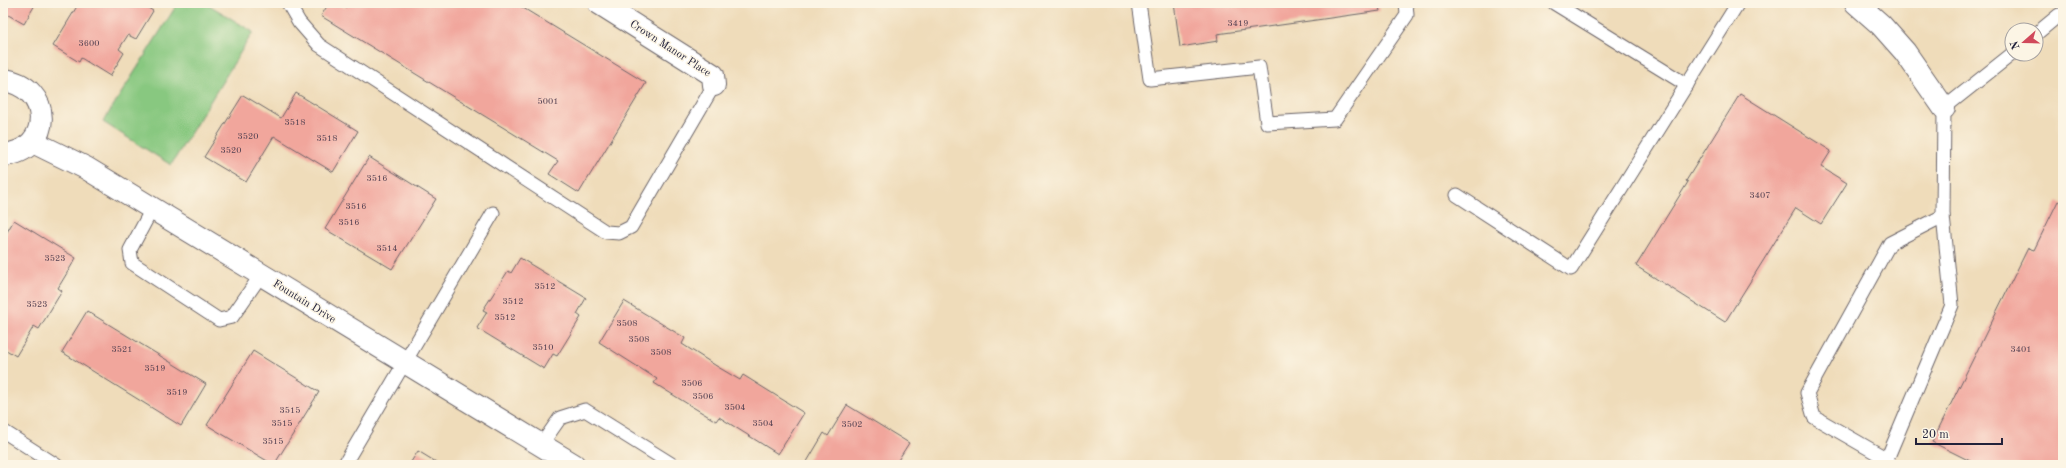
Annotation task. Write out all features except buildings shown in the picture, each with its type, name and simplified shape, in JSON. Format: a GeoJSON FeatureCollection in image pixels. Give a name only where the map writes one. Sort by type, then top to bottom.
{"type":"FeatureCollection","features":[{"type":"Feature","properties":{"kind":"street","name":"Crown Manor Place"},"geometry":{"type":"LineString","coordinates":[[599,3],[713,75],[714,85]]}},
{"type":"Feature","properties":{"kind":"street"},"geometry":{"type":"LineString","coordinates":[[1856,3],[1881,25],[1905,52],[1944,108]]}},
{"type":"Feature","properties":{"kind":"street"},"geometry":{"type":"LineString","coordinates":[[3,80],[15,81],[35,96],[40,107],[42,119],[39,131],[33,142],[24,150],[13,154],[3,155]]}},
{"type":"Feature","properties":{"kind":"street","name":"Fountain Drive"},"geometry":{"type":"LineString","coordinates":[[33,142],[86,168],[403,363],[547,454],[574,465]]}},
{"type":"Feature","properties":{"kind":"lane"},"geometry":{"type":"LineString","coordinates":[[288,3],[307,33],[319,45],[606,232],[619,233],[631,226],[714,85]]}},
{"type":"Feature","properties":{"kind":"lane"},"geometry":{"type":"LineString","coordinates":[[1139,3],[1150,79],[1260,67],[1267,123],[1335,119],[1407,14],[1406,3]]}},
{"type":"Feature","properties":{"kind":"lane"},"geometry":{"type":"LineString","coordinates":[[1554,3],[1687,85]]}},
{"type":"Feature","properties":{"kind":"lane"},"geometry":{"type":"LineString","coordinates":[[1457,195],[1571,269],[1738,3]]}},
{"type":"Feature","properties":{"kind":"lane"},"geometry":{"type":"LineString","coordinates":[[2044,27],[2058,15],[2063,16]]}},
{"type":"Feature","properties":{"kind":"lane"},"geometry":{"type":"LineString","coordinates":[[1943,216],[1890,244],[1808,393],[1814,417],[1888,462],[1952,304],[1943,216],[1944,108],[2004,60]]}},
{"type":"Feature","properties":{"kind":"lane"},"geometry":{"type":"LineString","coordinates":[[152,209],[130,250],[132,263],[219,320],[232,317],[261,275]]}},
{"type":"Feature","properties":{"kind":"lane"},"geometry":{"type":"LineString","coordinates":[[344,465],[403,363],[493,214]]}},
{"type":"Feature","properties":{"kind":"lane"},"geometry":{"type":"LineString","coordinates":[[547,454],[560,418],[584,410],[673,465]]}},
{"type":"Feature","properties":{"kind":"lane"},"geometry":{"type":"LineString","coordinates":[[3,431],[56,465]]}},
{"type":"Feature","properties":{"kind":"green space"},"geometry":{"type":"Polygon","coordinates":[[[178,3],[206,3],[253,32],[171,165],[103,122],[178,3]]]}}]}
